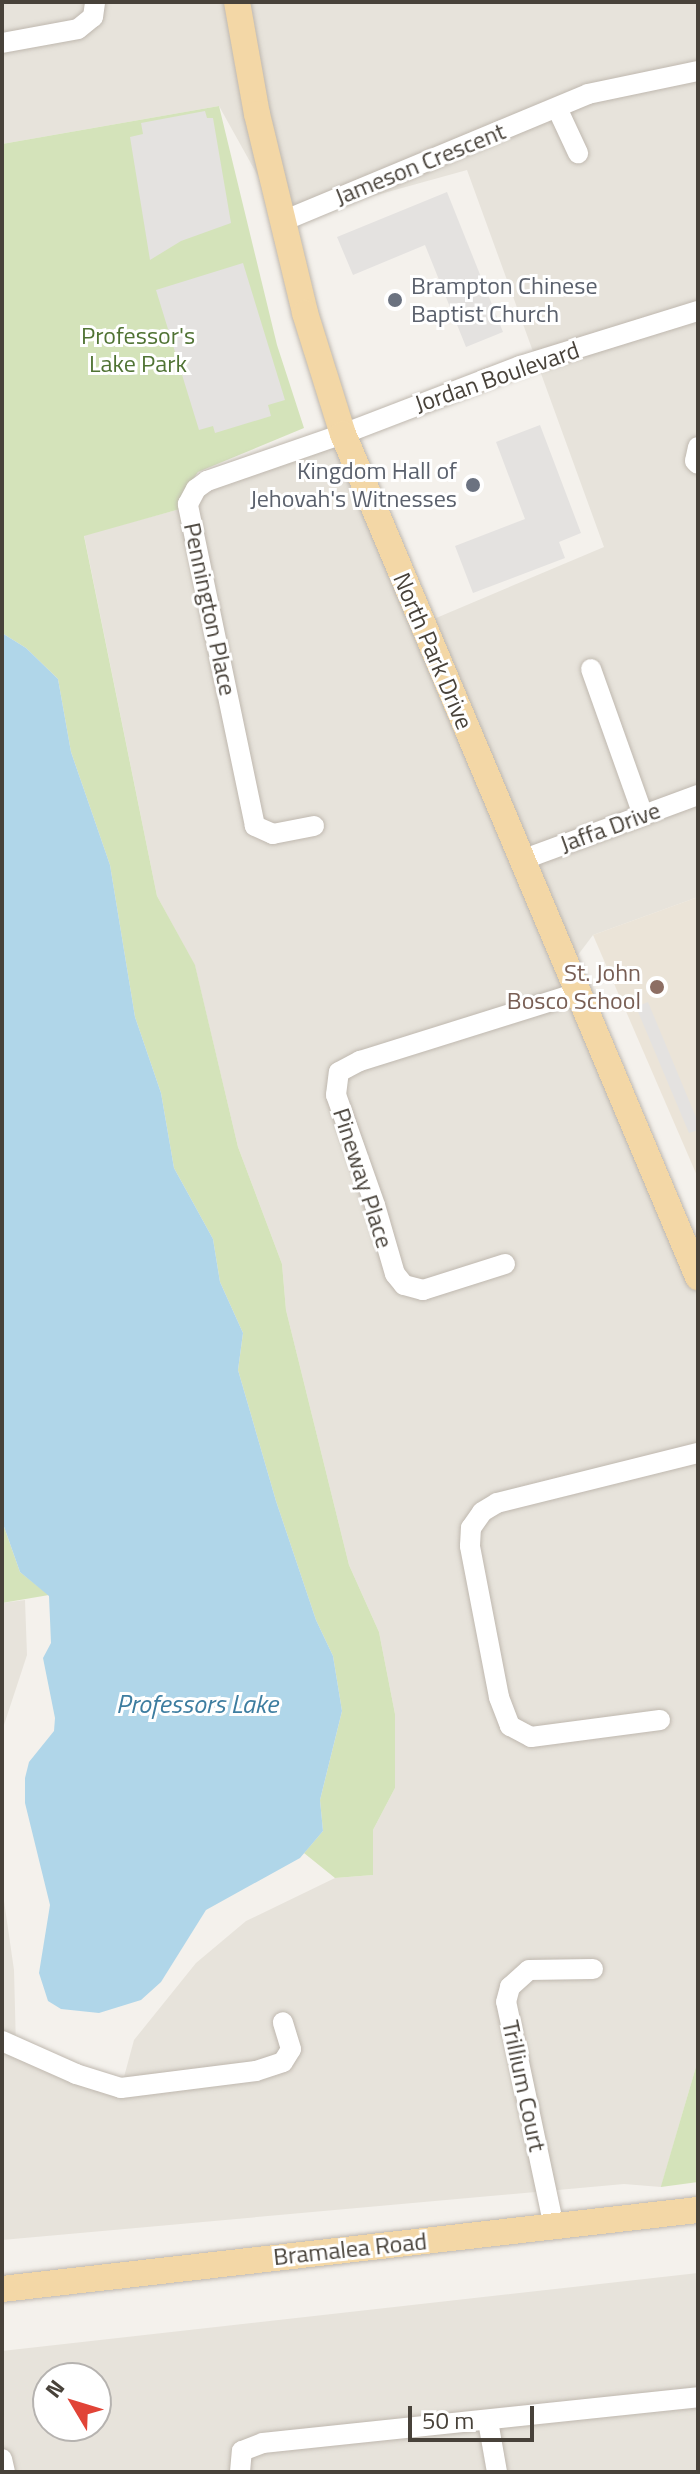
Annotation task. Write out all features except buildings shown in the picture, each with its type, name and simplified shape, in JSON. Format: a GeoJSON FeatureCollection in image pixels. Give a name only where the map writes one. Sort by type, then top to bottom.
{"type":"FeatureCollection","features":[{"type":"Feature","properties":{"kind":"main road","name":"North Park Drive"},"geometry":{"type":"LineString","coordinates":[[237,2],[257,114],[315,354],[343,434],[698,1277]]}},
{"type":"Feature","properties":{"kind":"main road","name":"Bramalea Road"},"geometry":{"type":"LineString","coordinates":[[2,2289],[698,2210]]}},
{"type":"Feature","properties":{"kind":"street"},"geometry":{"type":"LineString","coordinates":[[2,43],[78,29],[93,17],[95,2]]}},
{"type":"Feature","properties":{"kind":"street","name":"Jameson Crescent"},"geometry":{"type":"LineString","coordinates":[[283,221],[588,94],[698,71]]}},
{"type":"Feature","properties":{"kind":"street"},"geometry":{"type":"LineString","coordinates":[[557,108],[578,153]]}},
{"type":"Feature","properties":{"kind":"street","name":"Jordan Boulevard"},"geometry":{"type":"LineString","coordinates":[[343,434],[520,366],[698,311]]}},
{"type":"Feature","properties":{"kind":"street","name":"Pennington Place"},"geometry":{"type":"LineString","coordinates":[[314,826],[273,834],[255,826],[188,504],[196,489],[207,481],[343,434]]}},
{"type":"Feature","properties":{"kind":"street"},"geometry":{"type":"LineString","coordinates":[[698,447],[695,461],[698,464]]}},
{"type":"Feature","properties":{"kind":"street"},"geometry":{"type":"LineString","coordinates":[[591,669],[643,815]]}},
{"type":"Feature","properties":{"kind":"street","name":"Jaffa Drive"},"geometry":{"type":"LineString","coordinates":[[522,860],[698,795]]}},
{"type":"Feature","properties":{"kind":"street","name":"Pineway Place"},"geometry":{"type":"LineString","coordinates":[[505,1264],[423,1290],[404,1285],[395,1274],[375,1205],[336,1095],[339,1072],[360,1061],[580,992]]}},
{"type":"Feature","properties":{"kind":"street"},"geometry":{"type":"LineString","coordinates":[[660,1720],[531,1737],[510,1726],[499,1697],[470,1546],[471,1528],[482,1512],[497,1503],[698,1453]]}},
{"type":"Feature","properties":{"kind":"street","name":"Trillium Court"},"geometry":{"type":"LineString","coordinates":[[554,2227],[506,2002],[510,1987],[529,1970],[593,1969]]}},
{"type":"Feature","properties":{"kind":"street"},"geometry":{"type":"LineString","coordinates":[[2,2041],[76,2074],[121,2088],[256,2071],[283,2062],[291,2049],[283,2022]]}},
{"type":"Feature","properties":{"kind":"street"},"geometry":{"type":"LineString","coordinates":[[240,2472],[242,2451],[263,2443],[698,2397]]}},
{"type":"Feature","properties":{"kind":"street"},"geometry":{"type":"LineString","coordinates":[[488,2421],[497,2472]]}},
{"type":"Feature","properties":{"kind":"street"},"geometry":{"type":"LineString","coordinates":[[2,2459],[5,2472]]}},
{"type":"Feature","properties":{"kind":"shaded area"},"geometry":{"type":"Polygon","coordinates":[[[2,2],[698,2],[698,897],[593,935],[569,967],[698,1277],[698,2060],[661,2187],[624,2184],[2,2240],[2,1887],[14,1970],[16,2047],[121,2088],[134,2040],[196,1963],[246,1921],[335,1878],[373,1875],[373,1830],[395,1788],[395,1714],[379,1632],[349,1565],[286,1310],[282,1264],[238,1147],[195,966],[157,896],[84,535],[180,509],[196,489],[343,434],[422,624],[604,547],[467,170],[283,221],[219,106],[2,144],[2,2]]]}},
{"type":"Feature","properties":{"kind":"shaded area"},"geometry":{"type":"Polygon","coordinates":[[[205,111],[207,118],[213,118],[231,223],[181,241],[150,260],[130,137],[143,134],[141,123],[205,111]]]}},
{"type":"Feature","properties":{"kind":"shaded area"},"geometry":{"type":"Polygon","coordinates":[[[447,192],[503,332],[466,347],[425,245],[353,275],[337,237],[447,192]]]}},
{"type":"Feature","properties":{"kind":"shaded area"},"geometry":{"type":"Polygon","coordinates":[[[243,263],[285,400],[268,405],[271,416],[215,433],[213,426],[199,430],[156,290],[243,263]]]}},
{"type":"Feature","properties":{"kind":"shaded area"},"geometry":{"type":"Polygon","coordinates":[[[540,425],[581,533],[559,542],[565,558],[473,593],[455,546],[525,519],[496,442],[540,425]]]}},
{"type":"Feature","properties":{"kind":"shaded area","name":"St. John Bosco School"},"geometry":{"type":"Polygon","coordinates":[[[698,897],[698,1178],[593,935],[698,897]]]}},
{"type":"Feature","properties":{"kind":"shaded area"},"geometry":{"type":"Polygon","coordinates":[[[648,1002],[698,1122],[698,1130],[689,1133],[636,1007],[648,1002]]]}},
{"type":"Feature","properties":{"kind":"shaded area"},"geometry":{"type":"Polygon","coordinates":[[[25,1600],[27,1655],[2,1731],[2,1603],[25,1600]]]}},
{"type":"Feature","properties":{"kind":"shaded area"},"geometry":{"type":"Polygon","coordinates":[[[698,2273],[698,2472],[2,2472],[2,2351],[698,2273]]]}},
{"type":"Feature","properties":{"kind":"green space","name":"Professor's Lake Park"},"geometry":{"type":"Polygon","coordinates":[[[219,106],[277,345],[304,428],[198,472],[182,495],[180,509],[84,536],[157,896],[195,965],[238,1147],[282,1264],[286,1310],[349,1565],[379,1632],[395,1714],[395,1788],[373,1830],[373,1875],[335,1878],[304,1853],[323,1831],[320,1800],[342,1711],[333,1656],[316,1620],[276,1501],[238,1370],[243,1333],[220,1282],[213,1239],[174,1168],[161,1093],[135,1017],[110,865],[71,752],[58,679],[26,648],[2,633],[2,144],[219,106]]]}},
{"type":"Feature","properties":{"kind":"green space"},"geometry":{"type":"Polygon","coordinates":[[[2,1521],[20,1572],[49,1595],[2,1603],[2,1521]]]}},
{"type":"Feature","properties":{"kind":"green space"},"geometry":{"type":"Polygon","coordinates":[[[698,2060],[698,2182],[661,2187],[661,2186],[698,2060]]]}},
{"type":"Feature","properties":{"kind":"water","name":"Professors Lake"},"geometry":{"type":"Polygon","coordinates":[[[2,633],[26,648],[58,679],[71,752],[110,865],[135,1017],[161,1093],[174,1168],[213,1239],[220,1282],[243,1333],[238,1370],[276,1501],[316,1620],[333,1656],[342,1711],[320,1800],[323,1831],[300,1858],[206,1910],[161,1982],[141,2000],[99,2013],[61,2009],[48,2001],[39,1973],[50,1905],[25,1803],[25,1778],[29,1762],[54,1731],[55,1718],[43,1658],[51,1643],[49,1596],[20,1572],[2,1521],[2,633]]]}},
{"type":"Feature","properties":{"kind":"place","name":"Brampton Chinese Baptist Church"},"geometry":{"type":"Point","coordinates":[395,300]}},
{"type":"Feature","properties":{"kind":"place","name":"Kingdom Hall of Jehovah's Witnesses"},"geometry":{"type":"Point","coordinates":[473,485]}},
{"type":"Feature","properties":{"kind":"place","name":"St. John Bosco School"},"geometry":{"type":"Point","coordinates":[657,987]}}]}
